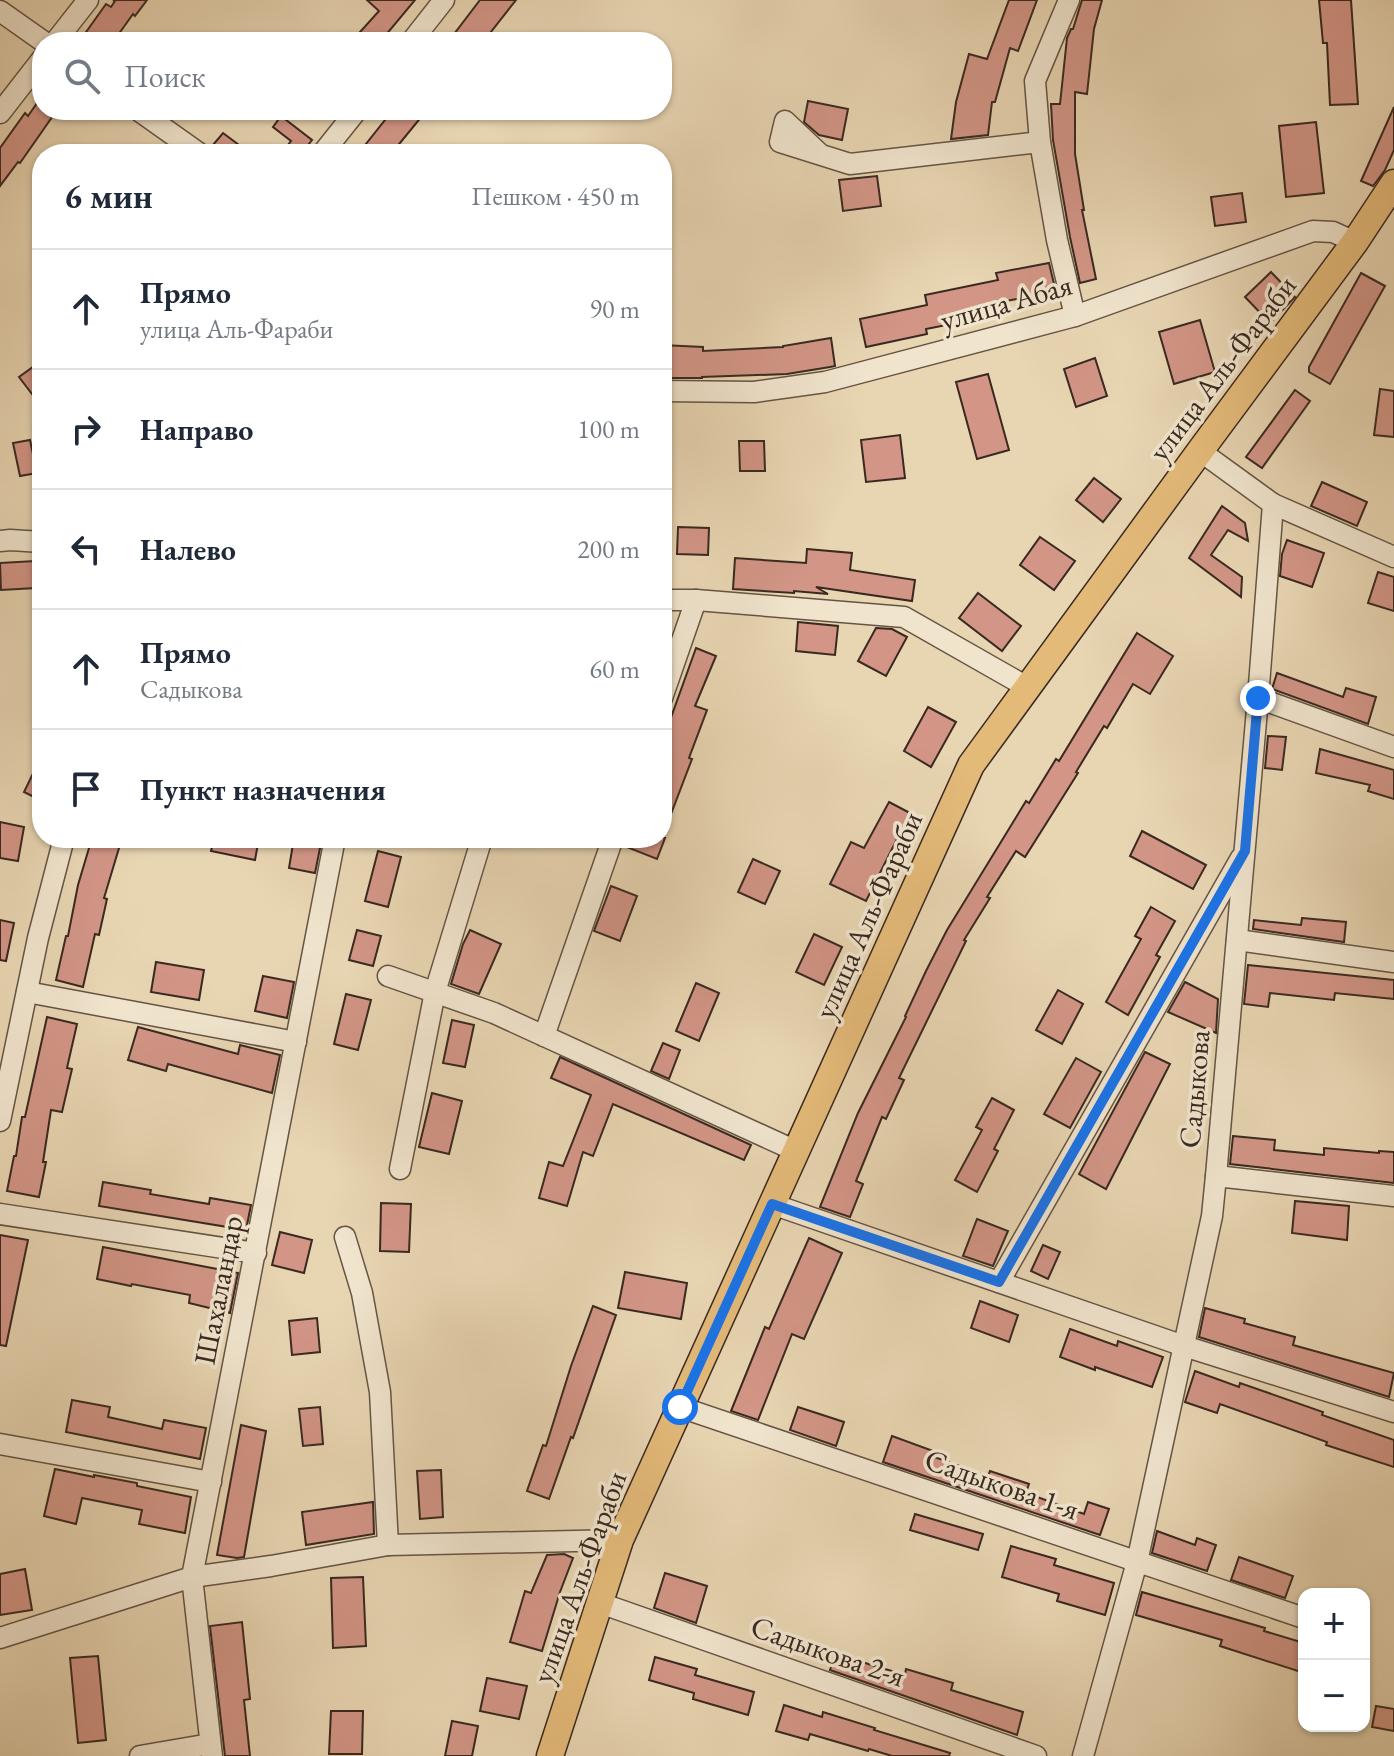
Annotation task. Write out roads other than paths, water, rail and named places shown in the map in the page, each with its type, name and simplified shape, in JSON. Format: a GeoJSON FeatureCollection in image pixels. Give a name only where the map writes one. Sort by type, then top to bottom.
{"type":"FeatureCollection","features":[{"type":"Feature","properties":{"kind":"main road","name":"улица Аль-Фараби"},"geometry":{"type":"LineString","coordinates":[[550,1756],[620,1540],[971,765],[1355,242],[1394,183]]}},
{"type":"Feature","properties":{"kind":"street"},"geometry":{"type":"LineString","coordinates":[[63,32],[88,0]]}},
{"type":"Feature","properties":{"kind":"street"},"geometry":{"type":"LineString","coordinates":[[419,32],[444,0]]}},
{"type":"Feature","properties":{"kind":"street"},"geometry":{"type":"LineString","coordinates":[[1069,0],[1035,81],[1040,142],[1057,240],[1075,316]]}},
{"type":"Feature","properties":{"kind":"street"},"geometry":{"type":"LineString","coordinates":[[0,11],[32,34]]}},
{"type":"Feature","properties":{"kind":"street"},"geometry":{"type":"LineString","coordinates":[[0,113],[32,72]]}},
{"type":"Feature","properties":{"kind":"street"},"geometry":{"type":"LineString","coordinates":[[152,120],[186,144]]}},
{"type":"Feature","properties":{"kind":"street"},"geometry":{"type":"LineString","coordinates":[[330,144],[349,120]]}},
{"type":"Feature","properties":{"kind":"street"},"geometry":{"type":"LineString","coordinates":[[821,155],[850,164],[1040,142]]}},
{"type":"Feature","properties":{"kind":"street","name":"улица Абая"},"geometry":{"type":"LineString","coordinates":[[672,391],[754,392],[825,382],[1075,316],[1313,231],[1333,232],[1355,242]]}},
{"type":"Feature","properties":{"kind":"street"},"geometry":{"type":"LineString","coordinates":[[1200,451],[1273,504],[1394,557]]}},
{"type":"Feature","properties":{"kind":"street","name":"Садыкова"},"geometry":{"type":"LineString","coordinates":[[1083,1756],[1137,1562],[1212,1216],[1273,504]]}},
{"type":"Feature","properties":{"kind":"street"},"geometry":{"type":"LineString","coordinates":[[0,541],[32,541]]}},
{"type":"Feature","properties":{"kind":"street"},"geometry":{"type":"LineString","coordinates":[[672,600],[904,617],[1027,687]]}},
{"type":"Feature","properties":{"kind":"street"},"geometry":{"type":"LineString","coordinates":[[672,669],[696,600]]}},
{"type":"Feature","properties":{"kind":"street"},"geometry":{"type":"LineString","coordinates":[[1258,698],[1394,747]]}},
{"type":"Feature","properties":{"kind":"street"},"geometry":{"type":"LineString","coordinates":[[0,1121],[38,938],[61,848]]}},
{"type":"Feature","properties":{"kind":"street","name":"Шахаландар"},"geometry":{"type":"LineString","coordinates":[[211,1750],[192,1577],[333,848]]}},
{"type":"Feature","properties":{"kind":"street"},"geometry":{"type":"LineString","coordinates":[[400,1169],[435,992],[479,848]]}},
{"type":"Feature","properties":{"kind":"street"},"geometry":{"type":"LineString","coordinates":[[544,1036],[610,848]]}},
{"type":"Feature","properties":{"kind":"street"},"geometry":{"type":"LineString","coordinates":[[999,1282],[1245,851]]}},
{"type":"Feature","properties":{"kind":"street"},"geometry":{"type":"LineString","coordinates":[[1237,940],[1394,962]]}},
{"type":"Feature","properties":{"kind":"street"},"geometry":{"type":"LineString","coordinates":[[388,976],[494,1013],[796,1151]]}},
{"type":"Feature","properties":{"kind":"street"},"geometry":{"type":"LineString","coordinates":[[27,992],[296,1042]]}},
{"type":"Feature","properties":{"kind":"street"},"geometry":{"type":"LineString","coordinates":[[1216,1176],[1394,1196]]}},
{"type":"Feature","properties":{"kind":"street"},"geometry":{"type":"LineString","coordinates":[[772,1204],[1184,1346],[1394,1412]]}},
{"type":"Feature","properties":{"kind":"street"},"geometry":{"type":"LineString","coordinates":[[0,1214],[256,1253]]}},
{"type":"Feature","properties":{"kind":"street"},"geometry":{"type":"LineString","coordinates":[[345,1237],[362,1293],[380,1392],[388,1545]]}},
{"type":"Feature","properties":{"kind":"street","name":"Садыкова 1-я"},"geometry":{"type":"LineString","coordinates":[[680,1407],[1298,1616]]}},
{"type":"Feature","properties":{"kind":"street"},"geometry":{"type":"LineString","coordinates":[[0,1444],[211,1482]]}},
{"type":"Feature","properties":{"kind":"street"},"geometry":{"type":"LineString","coordinates":[[0,1638],[192,1577],[388,1545],[620,1540]]}},
{"type":"Feature","properties":{"kind":"street","name":"Садыкова 2-я"},"geometry":{"type":"LineString","coordinates":[[600,1603],[1036,1756]]}},
{"type":"Feature","properties":{"kind":"street"},"geometry":{"type":"LineString","coordinates":[[140,1756],[211,1750]]}}]}
